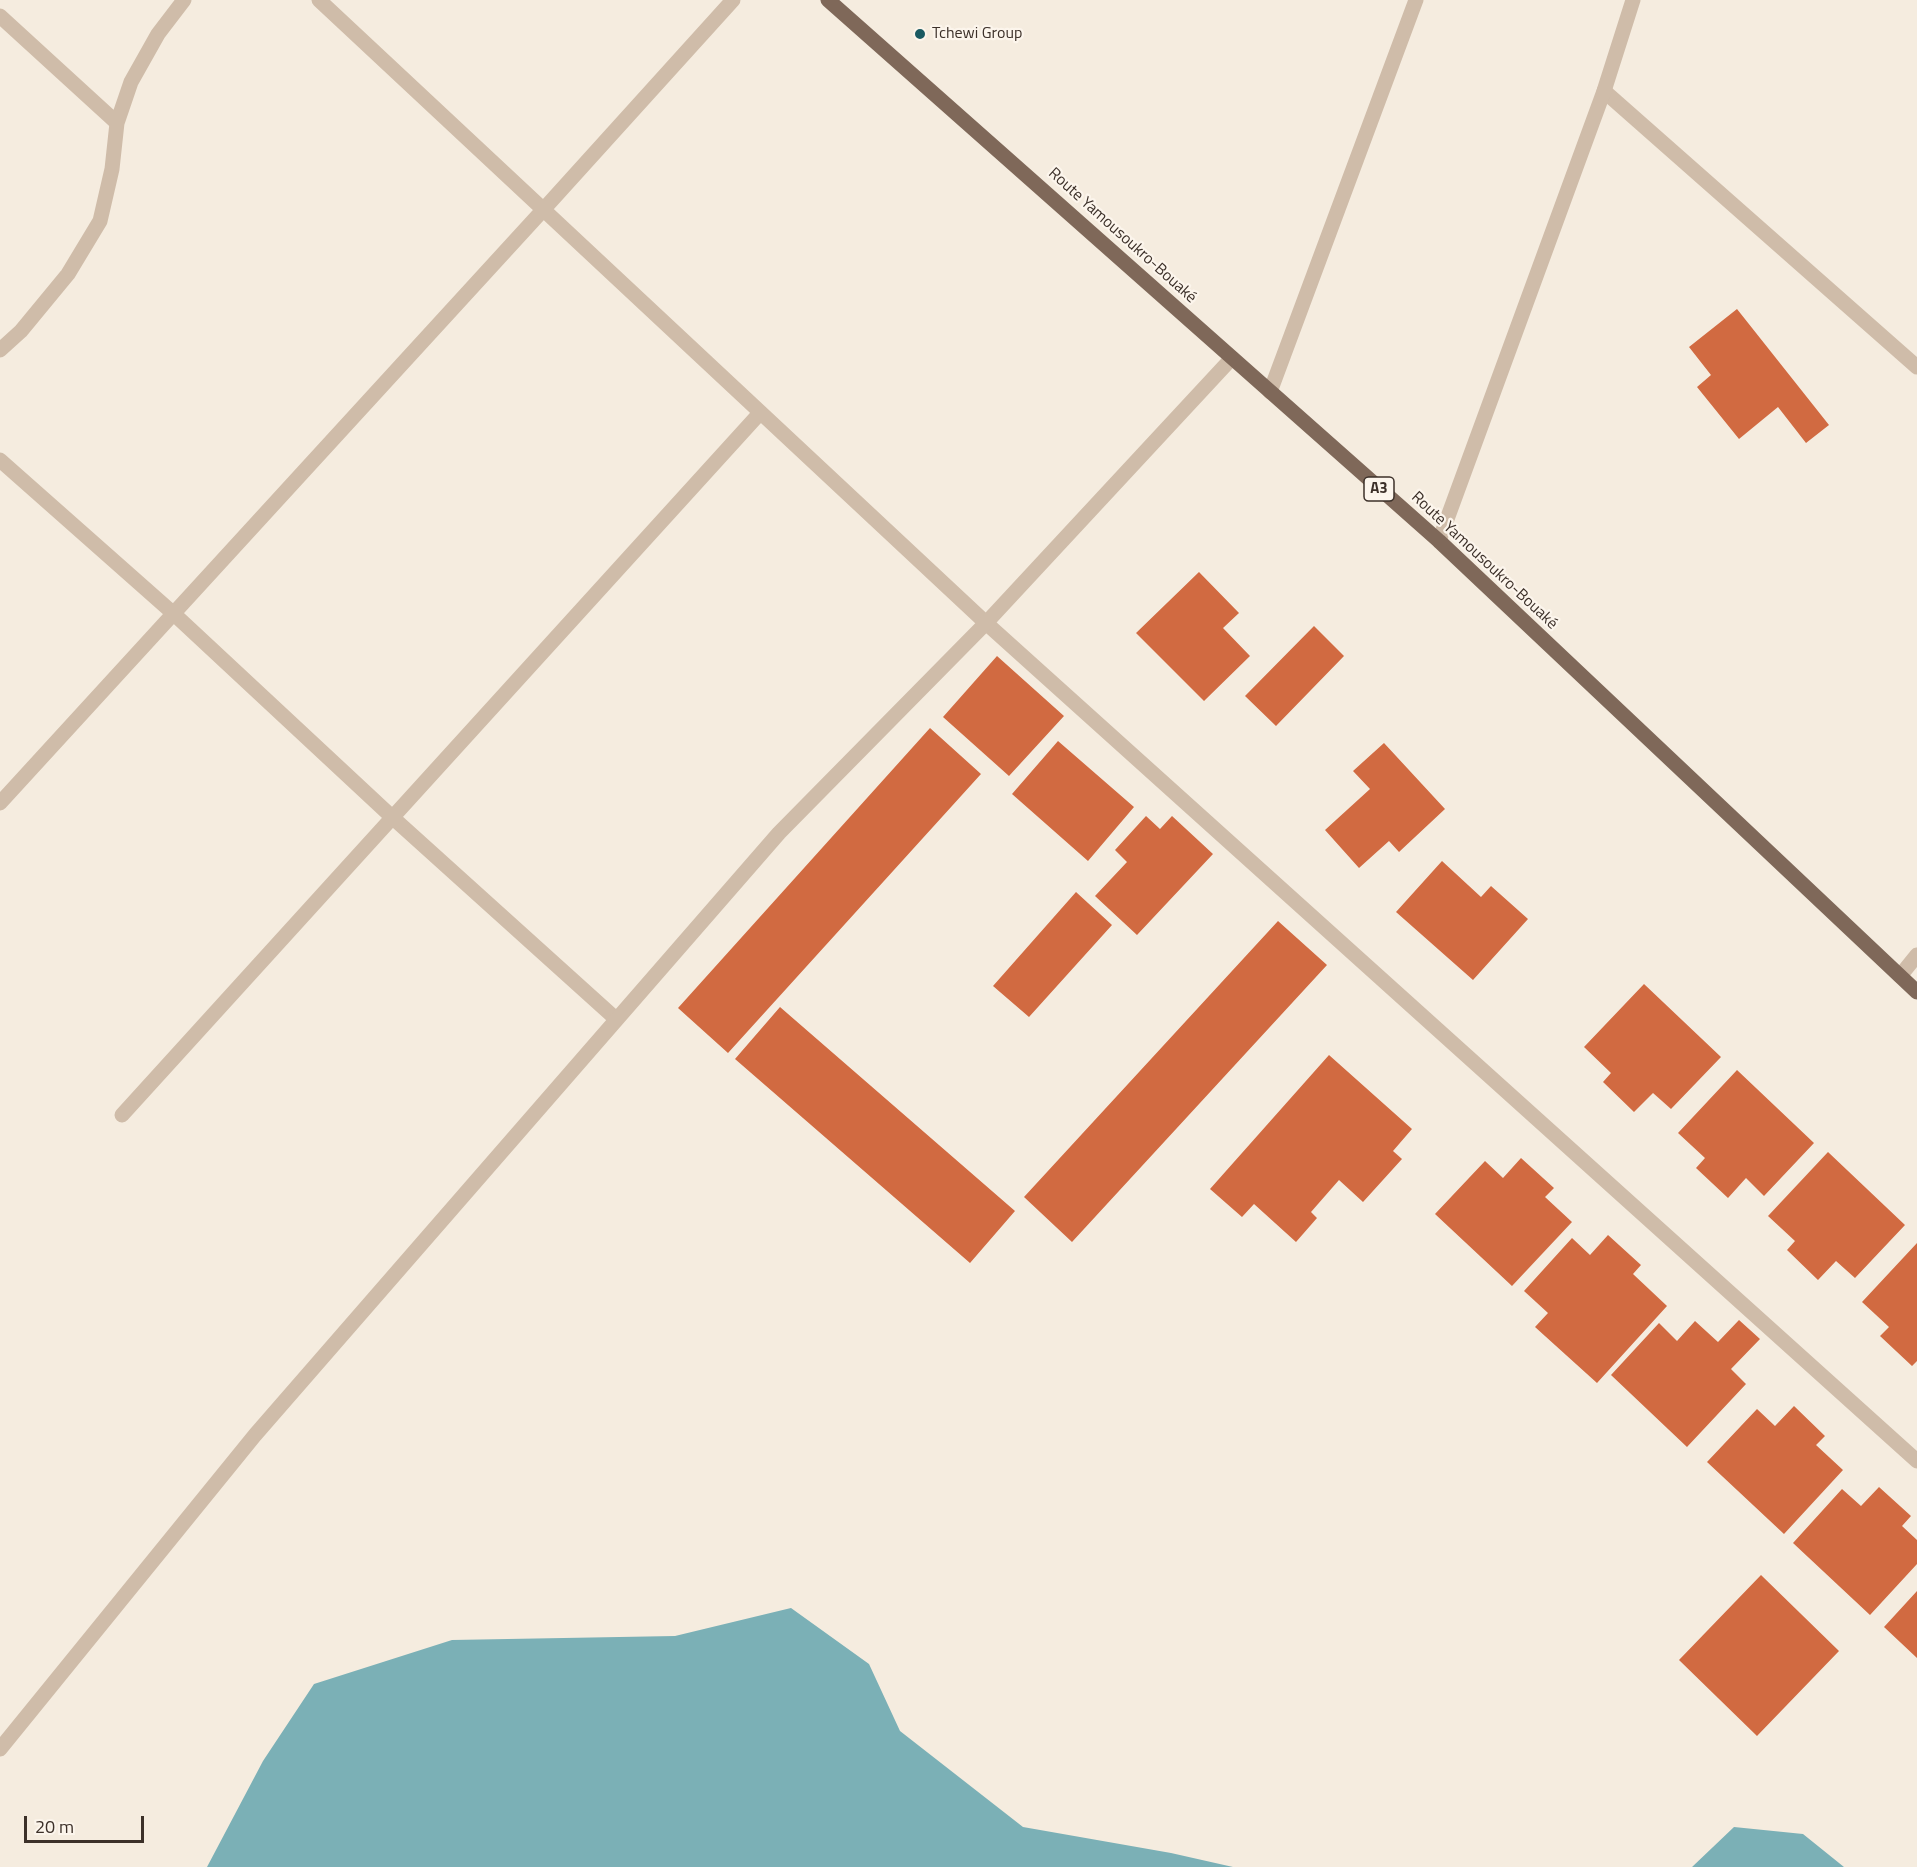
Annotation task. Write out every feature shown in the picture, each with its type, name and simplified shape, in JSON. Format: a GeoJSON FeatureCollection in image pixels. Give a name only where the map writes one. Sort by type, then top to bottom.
{"type":"FeatureCollection","features":[{"type":"Feature","properties":{"kind":"main road","name":"Route Yamousoukro-Bouaké"},"geometry":{"type":"LineString","coordinates":[[828,0],[1438,542],[1917,992]]}},
{"type":"Feature","properties":{"kind":"street"},"geometry":{"type":"LineString","coordinates":[[0,350],[21,331],[68,274],[99,221],[112,170],[117,123],[131,82],[158,34],[184,0]]}},
{"type":"Feature","properties":{"kind":"street"},"geometry":{"type":"LineString","coordinates":[[319,0],[986,623],[1917,1461]]}},
{"type":"Feature","properties":{"kind":"street"},"geometry":{"type":"LineString","coordinates":[[0,802],[733,0]]}},
{"type":"Feature","properties":{"kind":"street"},"geometry":{"type":"LineString","coordinates":[[1270,392],[1416,0]]}},
{"type":"Feature","properties":{"kind":"street"},"geometry":{"type":"LineString","coordinates":[[1438,542],[1604,91],[1633,0]]}},
{"type":"Feature","properties":{"kind":"street"},"geometry":{"type":"LineString","coordinates":[[0,16],[117,123]]}},
{"type":"Feature","properties":{"kind":"street"},"geometry":{"type":"LineString","coordinates":[[1604,91],[1917,367]]}},
{"type":"Feature","properties":{"kind":"street"},"geometry":{"type":"LineString","coordinates":[[0,1749],[255,1435],[779,833],[986,623],[1232,358]]}},
{"type":"Feature","properties":{"kind":"street"},"geometry":{"type":"LineString","coordinates":[[122,1115],[760,413]]}},
{"type":"Feature","properties":{"kind":"street"},"geometry":{"type":"LineString","coordinates":[[0,460],[174,614],[392,817],[616,1019]]}},
{"type":"Feature","properties":{"kind":"street"},"geometry":{"type":"LineString","coordinates":[[1900,976],[1917,955]]}},
{"type":"Feature","properties":{"kind":"water"},"geometry":{"type":"Polygon","coordinates":[[[791,1608],[869,1664],[900,1731],[1023,1827],[1171,1853],[1233,1867],[207,1867],[263,1761],[314,1684],[452,1640],[675,1636],[791,1608]]]}},
{"type":"Feature","properties":{"kind":"water"},"geometry":{"type":"Polygon","coordinates":[[[1734,1827],[1803,1834],[1844,1867],[1692,1867],[1734,1827]]]}},
{"type":"Feature","properties":{"kind":"building"},"geometry":{"type":"Polygon","coordinates":[[[1737,309],[1829,425],[1806,443],[1778,407],[1739,439],[1697,387],[1711,375],[1689,347],[1737,309]]]}},
{"type":"Feature","properties":{"kind":"building"},"geometry":{"type":"Polygon","coordinates":[[[1199,572],[1239,613],[1223,628],[1250,656],[1204,701],[1136,633],[1199,572]]]}},
{"type":"Feature","properties":{"kind":"building"},"geometry":{"type":"Polygon","coordinates":[[[1314,626],[1344,656],[1276,726],[1245,696],[1314,626]]]}},
{"type":"Feature","properties":{"kind":"building"},"geometry":{"type":"Polygon","coordinates":[[[997,656],[1064,716],[1009,776],[943,717],[997,656]]]}},
{"type":"Feature","properties":{"kind":"building"},"geometry":{"type":"Polygon","coordinates":[[[930,728],[981,774],[728,1053],[678,1008],[930,728]]]}},
{"type":"Feature","properties":{"kind":"building"},"geometry":{"type":"Polygon","coordinates":[[[1058,741],[1134,807],[1088,861],[1012,794],[1058,741]]]}},
{"type":"Feature","properties":{"kind":"building"},"geometry":{"type":"Polygon","coordinates":[[[1384,743],[1445,809],[1399,852],[1389,841],[1359,868],[1325,830],[1370,789],[1353,771],[1384,743]]]}},
{"type":"Feature","properties":{"kind":"building"},"geometry":{"type":"Polygon","coordinates":[[[1146,816],[1160,829],[1172,816],[1213,854],[1137,935],[1095,896],[1127,862],[1115,850],[1146,816]]]}},
{"type":"Feature","properties":{"kind":"building"},"geometry":{"type":"Polygon","coordinates":[[[1442,861],[1481,897],[1491,886],[1528,919],[1473,980],[1396,912],[1442,861]]]}},
{"type":"Feature","properties":{"kind":"building"},"geometry":{"type":"Polygon","coordinates":[[[1076,892],[1112,925],[1029,1017],[993,986],[1076,892]]]}},
{"type":"Feature","properties":{"kind":"building"},"geometry":{"type":"Polygon","coordinates":[[[1278,921],[1327,965],[1072,1242],[1024,1197],[1278,921]]]}},
{"type":"Feature","properties":{"kind":"building"},"geometry":{"type":"Polygon","coordinates":[[[1644,984],[1721,1057],[1671,1109],[1653,1093],[1634,1112],[1603,1082],[1611,1073],[1584,1047],[1644,984]]]}},
{"type":"Feature","properties":{"kind":"building"},"geometry":{"type":"Polygon","coordinates":[[[780,1007],[1015,1211],[970,1263],[735,1059],[780,1007]]]}},
{"type":"Feature","properties":{"kind":"building"},"geometry":{"type":"Polygon","coordinates":[[[1329,1055],[1412,1129],[1393,1151],[1402,1159],[1363,1202],[1339,1180],[1311,1212],[1317,1218],[1296,1242],[1254,1204],[1242,1217],[1210,1189],[1329,1055]]]}},
{"type":"Feature","properties":{"kind":"building"},"geometry":{"type":"Polygon","coordinates":[[[1737,1070],[1814,1143],[1764,1196],[1746,1178],[1728,1198],[1696,1168],[1705,1158],[1678,1133],[1737,1070]]]}},
{"type":"Feature","properties":{"kind":"building"},"geometry":{"type":"Polygon","coordinates":[[[1828,1152],[1905,1225],[1855,1278],[1836,1261],[1818,1280],[1787,1250],[1795,1241],[1768,1216],[1828,1152]]]}},
{"type":"Feature","properties":{"kind":"building"},"geometry":{"type":"Polygon","coordinates":[[[1521,1158],[1554,1188],[1545,1197],[1572,1222],[1512,1286],[1435,1214],[1485,1161],[1503,1178],[1521,1158]]]}},
{"type":"Feature","properties":{"kind":"building"},"geometry":{"type":"Polygon","coordinates":[[[1608,1235],[1641,1265],[1633,1274],[1667,1306],[1597,1383],[1535,1327],[1548,1313],[1524,1291],[1572,1238],[1590,1255],[1608,1235]]]}},
{"type":"Feature","properties":{"kind":"building"},"geometry":{"type":"Polygon","coordinates":[[[1917,1243],[1917,1361],[1912,1366],[1880,1336],[1889,1327],[1862,1302],[1917,1243]]]}},
{"type":"Feature","properties":{"kind":"building"},"geometry":{"type":"Polygon","coordinates":[[[1739,1320],[1760,1339],[1731,1369],[1746,1384],[1687,1447],[1611,1375],[1659,1323],[1677,1341],[1695,1321],[1718,1342],[1739,1320]]]}},
{"type":"Feature","properties":{"kind":"building"},"geometry":{"type":"Polygon","coordinates":[[[1794,1406],[1825,1436],[1816,1445],[1843,1470],[1784,1534],[1707,1462],[1757,1409],[1775,1426],[1794,1406]]]}},
{"type":"Feature","properties":{"kind":"building"},"geometry":{"type":"Polygon","coordinates":[[[1879,1487],[1911,1516],[1902,1526],[1917,1540],[1917,1564],[1870,1615],[1793,1543],[1842,1489],[1861,1506],[1879,1487]]]}},
{"type":"Feature","properties":{"kind":"building"},"geometry":{"type":"Polygon","coordinates":[[[1761,1575],[1839,1651],[1757,1736],[1679,1660],[1761,1575]]]}},
{"type":"Feature","properties":{"kind":"building"},"geometry":{"type":"Polygon","coordinates":[[[1917,1591],[1917,1658],[1884,1627],[1917,1591]]]}},
{"type":"Feature","properties":{"kind":"place","name":"Tchewi Group"},"geometry":{"type":"Point","coordinates":[920,34]}}]}
